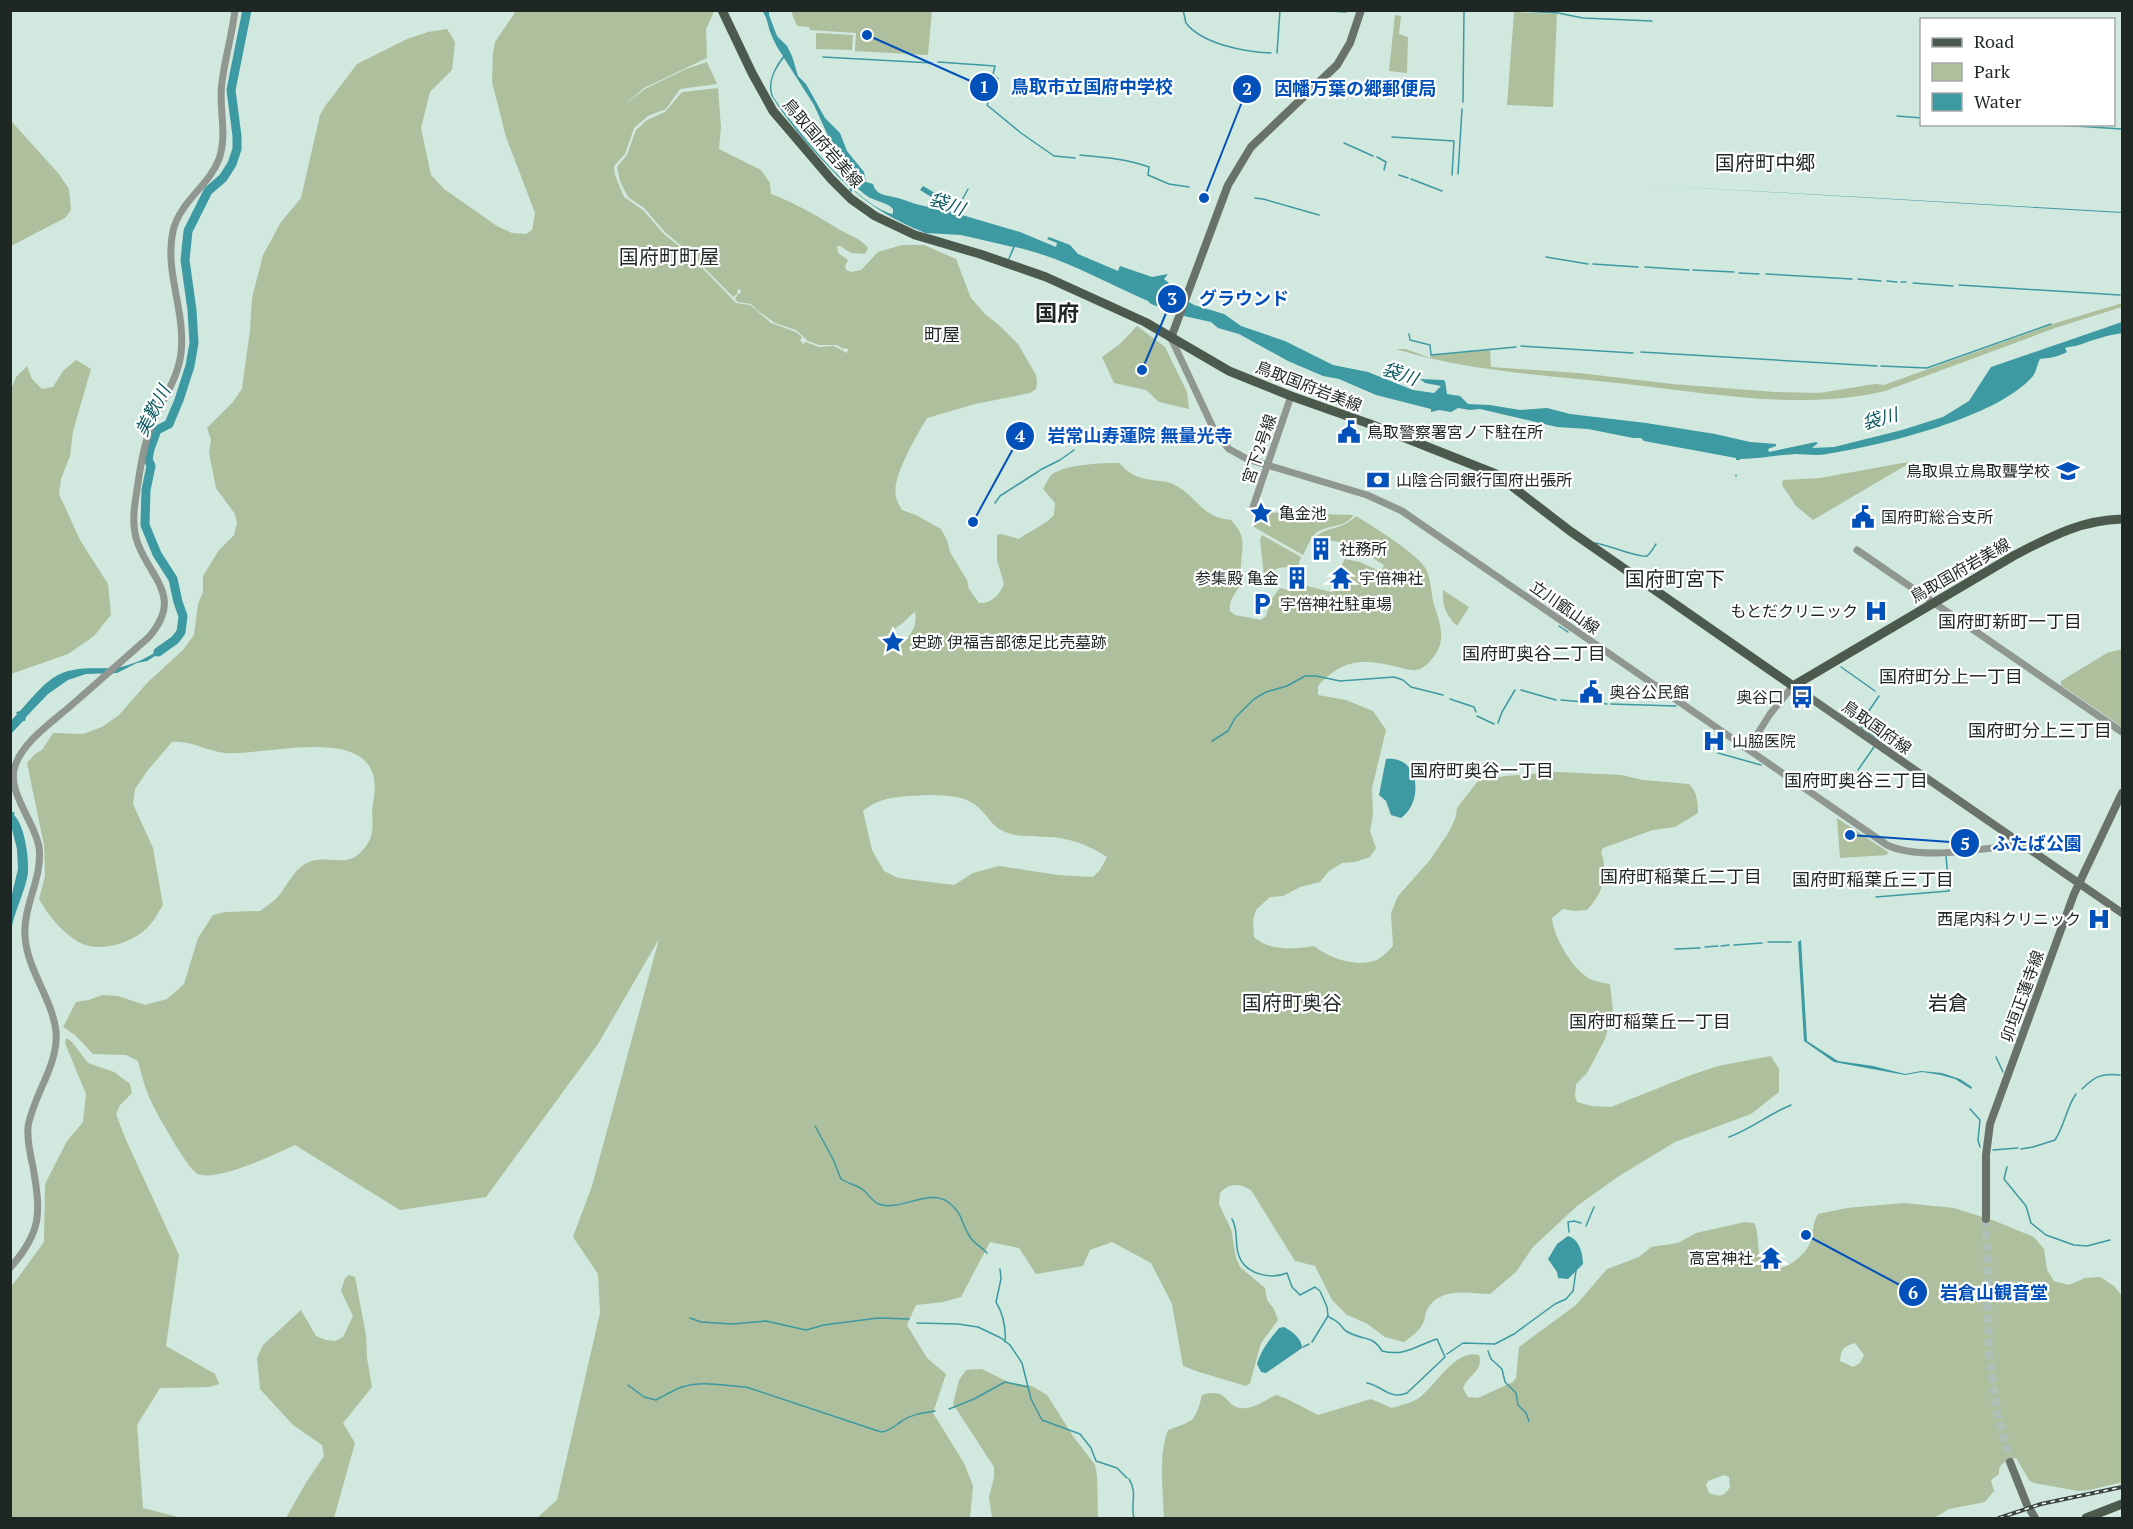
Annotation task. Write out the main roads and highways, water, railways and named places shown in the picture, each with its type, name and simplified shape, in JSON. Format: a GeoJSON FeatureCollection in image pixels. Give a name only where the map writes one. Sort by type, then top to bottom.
{"type":"FeatureCollection","features":[{"type":"Feature","properties":{"kind":"main road","name":"鳥取国府岩美線"},"geometry":{"type":"LineString","coordinates":[[722,10],[773,111],[831,179],[866,210],[915,235],[1046,277],[1145,322],[1229,371],[1496,474],[1579,537],[1793,686],[2015,555],[2067,528],[2122,519]]}},
{"type":"Feature","properties":{"kind":"main road"},"geometry":{"type":"LineString","coordinates":[[1171,338],[1201,262],[1221,200],[1243,158],[1264,133],[1337,65],[1350,43],[1361,10]]}},
{"type":"Feature","properties":{"kind":"main road","name":"鳥取国府線"},"geometry":{"type":"LineString","coordinates":[[1793,686],[2122,912]]}},
{"type":"Feature","properties":{"kind":"main road","name":"卯垣正蓮寺線"},"geometry":{"type":"LineString","coordinates":[[1986,1219],[1986,1155],[1990,1124],[2079,882],[2122,793]]}},
{"type":"Feature","properties":{"kind":"main road"},"geometry":{"type":"LineString","coordinates":[[2010,1462],[2031,1511]]}},
{"type":"Feature","properties":{"kind":"main road"},"geometry":{"type":"LineString","coordinates":[[2086,1518],[2122,1504]]}},
{"type":"Feature","properties":{"kind":"water","name":"袋川"},"geometry":{"type":"Polygon","coordinates":[[[762,11],[769,11],[777,36],[787,46],[798,76],[806,84],[825,118],[840,133],[847,151],[864,172],[866,182],[873,184],[880,193],[929,207],[933,198],[920,190],[923,186],[947,200],[954,211],[941,201],[935,201],[935,206],[945,210],[1020,232],[1056,247],[1057,243],[1047,239],[1049,237],[1070,245],[1078,254],[1118,271],[1120,266],[1152,277],[1168,274],[1164,279],[1175,288],[1179,296],[1194,305],[1224,314],[1241,326],[1285,341],[1333,365],[1368,372],[1413,390],[1434,393],[1441,386],[1425,383],[1420,379],[1443,380],[1447,394],[1460,396],[1468,404],[1520,410],[1547,408],[1570,414],[1646,423],[1750,442],[1776,444],[1768,449],[1769,452],[1816,442],[1818,443],[1812,448],[1834,447],[1943,417],[1969,401],[1991,367],[2122,322],[2122,333],[2067,347],[2065,348],[2067,352],[2063,354],[2040,359],[2033,376],[2016,391],[1967,417],[1877,444],[1823,455],[1795,454],[1736,460],[1736,458],[1644,441],[1641,438],[1588,429],[1557,427],[1480,409],[1458,408],[1451,412],[1439,410],[1431,412],[1431,409],[1376,395],[1339,379],[1323,376],[1288,361],[1239,334],[1218,328],[1211,322],[1184,316],[1151,304],[1049,257],[1015,247],[1009,260],[927,234],[888,215],[853,190],[851,192],[849,190],[850,188],[818,155],[798,132],[771,95],[770,90],[771,79],[783,56],[773,40],[762,11]],[[784,58],[773,77],[771,87],[774,98],[828,165],[863,197],[893,214],[891,207],[868,197],[834,163],[834,149],[814,105],[784,58]],[[926,233],[1008,259],[1013,247],[961,235],[926,233]]]}},
{"type":"Feature","properties":{"kind":"water"},"geometry":{"type":"Polygon","coordinates":[[[1650,185],[2122,212],[2122,213],[1650,185]]]}},
{"type":"Feature","properties":{"kind":"water"},"geometry":{"type":"Polygon","coordinates":[[[166,645],[168,648],[147,661],[137,663],[117,673],[86,674],[68,680],[48,694],[11,734],[11,721],[17,714],[16,712],[20,711],[43,686],[58,675],[78,669],[114,668],[128,665],[148,657],[166,645]]]}},
{"type":"Feature","properties":{"kind":"water"},"geometry":{"type":"Polygon","coordinates":[[[1386,759],[1406,764],[1415,781],[1413,801],[1401,818],[1391,815],[1386,801],[1379,795],[1386,759]]]}},
{"type":"Feature","properties":{"kind":"water"},"geometry":{"type":"Polygon","coordinates":[[[11,811],[15,813],[24,834],[28,873],[11,931],[11,898],[18,869],[11,811]]]}},
{"type":"Feature","properties":{"kind":"water"},"geometry":{"type":"Polygon","coordinates":[[[1801,940],[1807,1041],[1838,1061],[1905,1074],[1921,1071],[1942,1073],[1960,1079],[1972,1087],[1971,1089],[1955,1079],[1941,1075],[1922,1072],[1905,1075],[1834,1062],[1804,1041],[1798,942],[1801,940]]]}},
{"type":"Feature","properties":{"kind":"water"},"geometry":{"type":"Polygon","coordinates":[[[1568,1236],[1580,1247],[1583,1264],[1568,1279],[1558,1278],[1557,1272],[1548,1259],[1557,1244],[1568,1236]]]}},
{"type":"Feature","properties":{"kind":"water"},"geometry":{"type":"Polygon","coordinates":[[[1284,1327],[1296,1336],[1302,1348],[1266,1373],[1261,1372],[1257,1364],[1261,1354],[1279,1328],[1284,1327]]]}},
{"type":"Feature","properties":{"kind":"waterway","name":"美歎川"},"geometry":{"type":"LineString","coordinates":[[158,652],[175,640],[181,632],[183,616],[173,579],[157,554],[145,525],[146,490],[151,466],[148,459],[157,430],[169,424],[190,366],[194,343],[185,260],[188,231],[208,191],[223,178],[232,164],[237,149],[231,90],[247,10]]}},
{"type":"Feature","properties":{"kind":"waterway"},"geometry":{"type":"LineString","coordinates":[[1183,10],[1186,23],[1202,36],[1237,49],[1271,53]]}},
{"type":"Feature","properties":{"kind":"waterway"},"geometry":{"type":"LineString","coordinates":[[1277,53],[1280,10]]}},
{"type":"Feature","properties":{"kind":"waterway"},"geometry":{"type":"LineString","coordinates":[[1318,10],[1346,12]]}},
{"type":"Feature","properties":{"kind":"waterway"},"geometry":{"type":"LineString","coordinates":[[1463,102],[1464,10]]}},
{"type":"Feature","properties":{"kind":"waterway"},"geometry":{"type":"LineString","coordinates":[[1510,10],[1558,13],[1583,18],[1652,21]]}},
{"type":"Feature","properties":{"kind":"waterway"},"geometry":{"type":"LineString","coordinates":[[823,57],[932,63]]}},
{"type":"Feature","properties":{"kind":"waterway"},"geometry":{"type":"LineString","coordinates":[[938,62],[995,66],[993,74],[998,79],[987,105],[1054,156],[1075,158]]}},
{"type":"Feature","properties":{"kind":"waterway"},"geometry":{"type":"LineString","coordinates":[[1458,174],[1462,109]]}},
{"type":"Feature","properties":{"kind":"waterway"},"geometry":{"type":"LineString","coordinates":[[1897,116],[1920,118]]}},
{"type":"Feature","properties":{"kind":"waterway"},"geometry":{"type":"LineString","coordinates":[[2075,126],[2122,129]]}},
{"type":"Feature","properties":{"kind":"waterway"},"geometry":{"type":"LineString","coordinates":[[1392,137],[1454,141],[1452,175]]}},
{"type":"Feature","properties":{"kind":"waterway"},"geometry":{"type":"LineString","coordinates":[[1344,143],[1373,156]]}},
{"type":"Feature","properties":{"kind":"waterway"},"geometry":{"type":"LineString","coordinates":[[1080,155],[1141,164],[1149,167],[1148,175],[1169,184],[1189,187]]}},
{"type":"Feature","properties":{"kind":"waterway"},"geometry":{"type":"LineString","coordinates":[[1377,157],[1386,162],[1384,170]]}},
{"type":"Feature","properties":{"kind":"waterway"},"geometry":{"type":"LineString","coordinates":[[1399,175],[1408,178]]}},
{"type":"Feature","properties":{"kind":"waterway"},"geometry":{"type":"LineString","coordinates":[[1411,179],[1442,191]]}},
{"type":"Feature","properties":{"kind":"waterway","name":"袋川"},"geometry":{"type":"LineString","coordinates":[[956,211],[968,189]]}},
{"type":"Feature","properties":{"kind":"waterway"},"geometry":{"type":"LineString","coordinates":[[1255,198],[1319,215]]}},
{"type":"Feature","properties":{"kind":"waterway"},"geometry":{"type":"LineString","coordinates":[[1546,257],[1588,264]]}},
{"type":"Feature","properties":{"kind":"waterway"},"geometry":{"type":"LineString","coordinates":[[1593,264],[1638,267]]}},
{"type":"Feature","properties":{"kind":"waterway"},"geometry":{"type":"LineString","coordinates":[[1645,267],[1689,270]]}},
{"type":"Feature","properties":{"kind":"waterway"},"geometry":{"type":"LineString","coordinates":[[1693,270],[1734,272]]}},
{"type":"Feature","properties":{"kind":"waterway"},"geometry":{"type":"LineString","coordinates":[[1739,273],[1759,274]]}},
{"type":"Feature","properties":{"kind":"waterway"},"geometry":{"type":"LineString","coordinates":[[1766,274],[1852,279]]}},
{"type":"Feature","properties":{"kind":"waterway"},"geometry":{"type":"LineString","coordinates":[[1858,279],[1881,281]]}},
{"type":"Feature","properties":{"kind":"waterway"},"geometry":{"type":"LineString","coordinates":[[1887,281],[1897,282]]}},
{"type":"Feature","properties":{"kind":"waterway"},"geometry":{"type":"LineString","coordinates":[[1901,282],[1906,282]]}},
{"type":"Feature","properties":{"kind":"waterway"},"geometry":{"type":"LineString","coordinates":[[1913,283],[1953,286]]}},
{"type":"Feature","properties":{"kind":"waterway"},"geometry":{"type":"LineString","coordinates":[[1959,285],[2120,295]]}},
{"type":"Feature","properties":{"kind":"waterway"},"geometry":{"type":"LineString","coordinates":[[1881,366],[1927,368],[2051,324]]}},
{"type":"Feature","properties":{"kind":"waterway"},"geometry":{"type":"LineString","coordinates":[[1409,334],[1410,340],[1430,345],[1431,355],[1516,347]]}},
{"type":"Feature","properties":{"kind":"waterway"},"geometry":{"type":"LineString","coordinates":[[1521,346],[1633,353]]}},
{"type":"Feature","properties":{"kind":"waterway"},"geometry":{"type":"LineString","coordinates":[[1641,352],[1877,366]]}},
{"type":"Feature","properties":{"kind":"waterway"},"geometry":{"type":"LineString","coordinates":[[1040,470],[1074,450]]}},
{"type":"Feature","properties":{"kind":"waterway"},"geometry":{"type":"LineString","coordinates":[[995,503],[1000,496],[1039,471]]}},
{"type":"Feature","properties":{"kind":"waterway"},"geometry":{"type":"LineString","coordinates":[[1595,543],[1644,556],[1647,556],[1656,544]]}},
{"type":"Feature","properties":{"kind":"waterway"},"geometry":{"type":"LineString","coordinates":[[1559,626],[1568,632]]}},
{"type":"Feature","properties":{"kind":"waterway"},"geometry":{"type":"LineString","coordinates":[[1841,667],[1875,691]]}},
{"type":"Feature","properties":{"kind":"waterway"},"geometry":{"type":"LineString","coordinates":[[1212,741],[1228,731],[1235,718],[1254,699],[1305,676],[1340,681],[1394,677],[1403,680],[1411,687],[1443,695]]}},
{"type":"Feature","properties":{"kind":"waterway"},"geometry":{"type":"LineString","coordinates":[[1498,723],[1515,690]]}},
{"type":"Feature","properties":{"kind":"waterway"},"geometry":{"type":"LineString","coordinates":[[1521,690],[1556,700]]}},
{"type":"Feature","properties":{"kind":"waterway"},"geometry":{"type":"LineString","coordinates":[[1878,739],[1860,724],[1879,696]]}},
{"type":"Feature","properties":{"kind":"waterway"},"geometry":{"type":"LineString","coordinates":[[1450,699],[1474,707],[1476,712]]}},
{"type":"Feature","properties":{"kind":"waterway"},"geometry":{"type":"LineString","coordinates":[[1561,700],[1607,704]]}},
{"type":"Feature","properties":{"kind":"waterway"},"geometry":{"type":"LineString","coordinates":[[1611,704],[1676,706]]}},
{"type":"Feature","properties":{"kind":"waterway"},"geometry":{"type":"LineString","coordinates":[[1477,716],[1494,724]]}},
{"type":"Feature","properties":{"kind":"waterway"},"geometry":{"type":"LineString","coordinates":[[1858,770],[1874,747]]}},
{"type":"Feature","properties":{"kind":"waterway"},"geometry":{"type":"LineString","coordinates":[[1718,753],[1761,765]]}},
{"type":"Feature","properties":{"kind":"waterway"},"geometry":{"type":"LineString","coordinates":[[1876,897],[1949,891],[1946,856]]}},
{"type":"Feature","properties":{"kind":"waterway"},"geometry":{"type":"LineString","coordinates":[[1768,942],[1791,942]]}},
{"type":"Feature","properties":{"kind":"waterway"},"geometry":{"type":"LineString","coordinates":[[1734,945],[1762,943]]}},
{"type":"Feature","properties":{"kind":"waterway"},"geometry":{"type":"LineString","coordinates":[[1721,946],[1729,945]]}},
{"type":"Feature","properties":{"kind":"waterway"},"geometry":{"type":"LineString","coordinates":[[1705,947],[1718,946]]}},
{"type":"Feature","properties":{"kind":"waterway"},"geometry":{"type":"LineString","coordinates":[[1675,949],[1700,948]]}},
{"type":"Feature","properties":{"kind":"waterway"},"geometry":{"type":"LineString","coordinates":[[1996,1057],[2003,1072]]}},
{"type":"Feature","properties":{"kind":"waterway"},"geometry":{"type":"LineString","coordinates":[[2082,1089],[2099,1076],[2120,1075]]}},
{"type":"Feature","properties":{"kind":"waterway"},"geometry":{"type":"LineString","coordinates":[[2021,1149],[2055,1140],[2076,1094]]}},
{"type":"Feature","properties":{"kind":"waterway"},"geometry":{"type":"LineString","coordinates":[[1729,1137],[1791,1105]]}},
{"type":"Feature","properties":{"kind":"waterway"},"geometry":{"type":"LineString","coordinates":[[1970,1109],[1980,1120],[1978,1140],[1980,1147]]}},
{"type":"Feature","properties":{"kind":"waterway"},"geometry":{"type":"LineString","coordinates":[[815,1126],[841,1179],[862,1189],[879,1204],[887,1206],[932,1198],[940,1198],[948,1202],[959,1214],[972,1239],[987,1253]]}},
{"type":"Feature","properties":{"kind":"waterway"},"geometry":{"type":"LineString","coordinates":[[1993,1150],[2018,1148]]}},
{"type":"Feature","properties":{"kind":"waterway"},"geometry":{"type":"LineString","coordinates":[[2007,1167],[2004,1179],[2026,1206],[2031,1223],[2046,1235],[2074,1245],[2087,1246],[2110,1240]]}},
{"type":"Feature","properties":{"kind":"waterway"},"geometry":{"type":"LineString","coordinates":[[1586,1226],[1594,1207]]}},
{"type":"Feature","properties":{"kind":"waterway"},"geometry":{"type":"LineString","coordinates":[[1232,1219],[1239,1256],[1247,1267],[1259,1274],[1274,1276],[1287,1273],[1292,1287],[1300,1295],[1315,1287],[1320,1291],[1328,1316],[1312,1342]]}},
{"type":"Feature","properties":{"kind":"waterway"},"geometry":{"type":"LineString","coordinates":[[1569,1232],[1568,1222],[1581,1223]]}},
{"type":"Feature","properties":{"kind":"waterway"},"geometry":{"type":"LineString","coordinates":[[1000,1269],[1001,1279],[996,1302],[1004,1321],[1005,1342]]}},
{"type":"Feature","properties":{"kind":"waterway"},"geometry":{"type":"LineString","coordinates":[[1447,1354],[1463,1343],[1495,1344],[1514,1334],[1555,1304],[1566,1299],[1573,1291],[1576,1271]]}},
{"type":"Feature","properties":{"kind":"waterway"},"geometry":{"type":"LineString","coordinates":[[1328,1316],[1346,1331],[1374,1342],[1382,1351],[1411,1350],[1437,1339],[1445,1357],[1407,1393],[1395,1395],[1367,1383]]}},
{"type":"Feature","properties":{"kind":"waterway"},"geometry":{"type":"LineString","coordinates":[[690,1318],[701,1322],[732,1324],[766,1321],[806,1330],[824,1325],[878,1318],[909,1319]]}},
{"type":"Feature","properties":{"kind":"waterway"},"geometry":{"type":"LineString","coordinates":[[917,1323],[978,1327],[1001,1338],[1010,1345],[1022,1363],[1031,1399],[1042,1420],[1080,1434],[1091,1448],[1096,1461],[1117,1468],[1127,1478]]}},
{"type":"Feature","properties":{"kind":"waterway"},"geometry":{"type":"LineString","coordinates":[[1303,1347],[1309,1344]]}},
{"type":"Feature","properties":{"kind":"waterway"},"geometry":{"type":"LineString","coordinates":[[1488,1351],[1491,1359],[1502,1369],[1505,1382],[1516,1393],[1518,1405],[1526,1413],[1529,1421]]}},
{"type":"Feature","properties":{"kind":"waterway"},"geometry":{"type":"LineString","coordinates":[[949,1409],[974,1399],[1005,1382],[1028,1387]]}},
{"type":"Feature","properties":{"kind":"waterway"},"geometry":{"type":"LineString","coordinates":[[628,1385],[644,1397],[656,1400],[690,1385],[746,1387],[881,1432],[910,1417],[935,1411]]}},
{"type":"Feature","properties":{"kind":"waterway"},"geometry":{"type":"LineString","coordinates":[[1129,1479],[1133,1489],[1134,1518]]}},
{"type":"Feature","properties":{"kind":"tunnel"},"geometry":{"type":"LineString","coordinates":[[1986,1219],[1989,1354],[1997,1411],[2010,1462]]}},
{"type":"Feature","properties":{"kind":"railway"},"geometry":{"type":"LineString","coordinates":[[1999,1518],[2041,1504],[2122,1487]]}},
{"type":"Feature","properties":{"kind":"place","name":"鳥取市立国府中学校"},"geometry":{"type":"Point","coordinates":[867,35]}},
{"type":"Feature","properties":{"kind":"place","name":"因幡万葉の郷郵便局"},"geometry":{"type":"Point","coordinates":[1204,198]}},
{"type":"Feature","properties":{"kind":"place","name":"グラウンド"},"geometry":{"type":"Point","coordinates":[1142,370]}},
{"type":"Feature","properties":{"kind":"place","name":"鳥取警察署宮ノ下駐在所"},"geometry":{"type":"Point","coordinates":[1349,432]}},
{"type":"Feature","properties":{"kind":"place","name":"鳥取県立鳥取聾学校"},"geometry":{"type":"Point","coordinates":[2068,471]}},
{"type":"Feature","properties":{"kind":"place","name":"山陰合同銀行国府出張所"},"geometry":{"type":"Point","coordinates":[1378,480]}},
{"type":"Feature","properties":{"kind":"place","name":"亀金池"},"geometry":{"type":"Point","coordinates":[1261,513]}},
{"type":"Feature","properties":{"kind":"place","name":"国府町総合支所"},"geometry":{"type":"Point","coordinates":[1863,517]}},
{"type":"Feature","properties":{"kind":"place","name":"岩常山寿蓮院 無量光寺"},"geometry":{"type":"Point","coordinates":[973,522]}},
{"type":"Feature","properties":{"kind":"place","name":"社務所"},"geometry":{"type":"Point","coordinates":[1321,549]}},
{"type":"Feature","properties":{"kind":"place","name":"参集殿 亀金"},"geometry":{"type":"Point","coordinates":[1297,578]}},
{"type":"Feature","properties":{"kind":"place","name":"宇倍神社"},"geometry":{"type":"Point","coordinates":[1341,578]}},
{"type":"Feature","properties":{"kind":"place","name":"宇倍神社駐車場"},"geometry":{"type":"Point","coordinates":[1262,604]}},
{"type":"Feature","properties":{"kind":"place","name":"もとだクリニック"},"geometry":{"type":"Point","coordinates":[1876,611]}},
{"type":"Feature","properties":{"kind":"place","name":"史跡 伊福吉部徳足比売墓跡"},"geometry":{"type":"Point","coordinates":[893,642]}},
{"type":"Feature","properties":{"kind":"place","name":"奥谷公民館"},"geometry":{"type":"Point","coordinates":[1591,692]}},
{"type":"Feature","properties":{"kind":"place","name":"奥谷口"},"geometry":{"type":"Point","coordinates":[1802,697]}},
{"type":"Feature","properties":{"kind":"place","name":"山脇医院"},"geometry":{"type":"Point","coordinates":[1714,741]}},
{"type":"Feature","properties":{"kind":"place","name":"ふたば公園"},"geometry":{"type":"Point","coordinates":[1850,835]}},
{"type":"Feature","properties":{"kind":"place","name":"西尾内科クリニック"},"geometry":{"type":"Point","coordinates":[2099,919]}},
{"type":"Feature","properties":{"kind":"place","name":"岩倉山観音堂"},"geometry":{"type":"Point","coordinates":[1806,1235]}},
{"type":"Feature","properties":{"kind":"place","name":"高宮神社"},"geometry":{"type":"Point","coordinates":[1771,1258]}},
{"type":"Feature","properties":{"kind":"district","name":"国府町中郷"},"geometry":{"type":"Point","coordinates":[1765,163]}},
{"type":"Feature","properties":{"kind":"district","name":"国府町町屋"},"geometry":{"type":"Point","coordinates":[669,257]}},
{"type":"Feature","properties":{"kind":"district","name":"国府"},"geometry":{"type":"Point","coordinates":[1057,313]}},
{"type":"Feature","properties":{"kind":"district","name":"町屋"},"geometry":{"type":"Point","coordinates":[942,335]}},
{"type":"Feature","properties":{"kind":"district","name":"国府町宮下"},"geometry":{"type":"Point","coordinates":[1675,579]}},
{"type":"Feature","properties":{"kind":"district","name":"国府町新町一丁目"},"geometry":{"type":"Point","coordinates":[2010,622]}},
{"type":"Feature","properties":{"kind":"district","name":"国府町奥谷二丁目"},"geometry":{"type":"Point","coordinates":[1534,654]}},
{"type":"Feature","properties":{"kind":"district","name":"国府町分上一丁目"},"geometry":{"type":"Point","coordinates":[1951,677]}},
{"type":"Feature","properties":{"kind":"district","name":"国府町分上三丁目"},"geometry":{"type":"Point","coordinates":[2040,731]}},
{"type":"Feature","properties":{"kind":"district","name":"国府町奥谷一丁目"},"geometry":{"type":"Point","coordinates":[1482,771]}},
{"type":"Feature","properties":{"kind":"district","name":"国府町奥谷三丁目"},"geometry":{"type":"Point","coordinates":[1856,781]}},
{"type":"Feature","properties":{"kind":"district","name":"国府町稲葉丘二丁目"},"geometry":{"type":"Point","coordinates":[1681,877]}},
{"type":"Feature","properties":{"kind":"district","name":"国府町稲葉丘三丁目"},"geometry":{"type":"Point","coordinates":[1873,880]}},
{"type":"Feature","properties":{"kind":"district","name":"国府町奥谷"},"geometry":{"type":"Point","coordinates":[1292,1003]}},
{"type":"Feature","properties":{"kind":"district","name":"岩倉"},"geometry":{"type":"Point","coordinates":[1948,1003]}},
{"type":"Feature","properties":{"kind":"district","name":"国府町稲葉丘一丁目"},"geometry":{"type":"Point","coordinates":[1650,1022]}}]}
